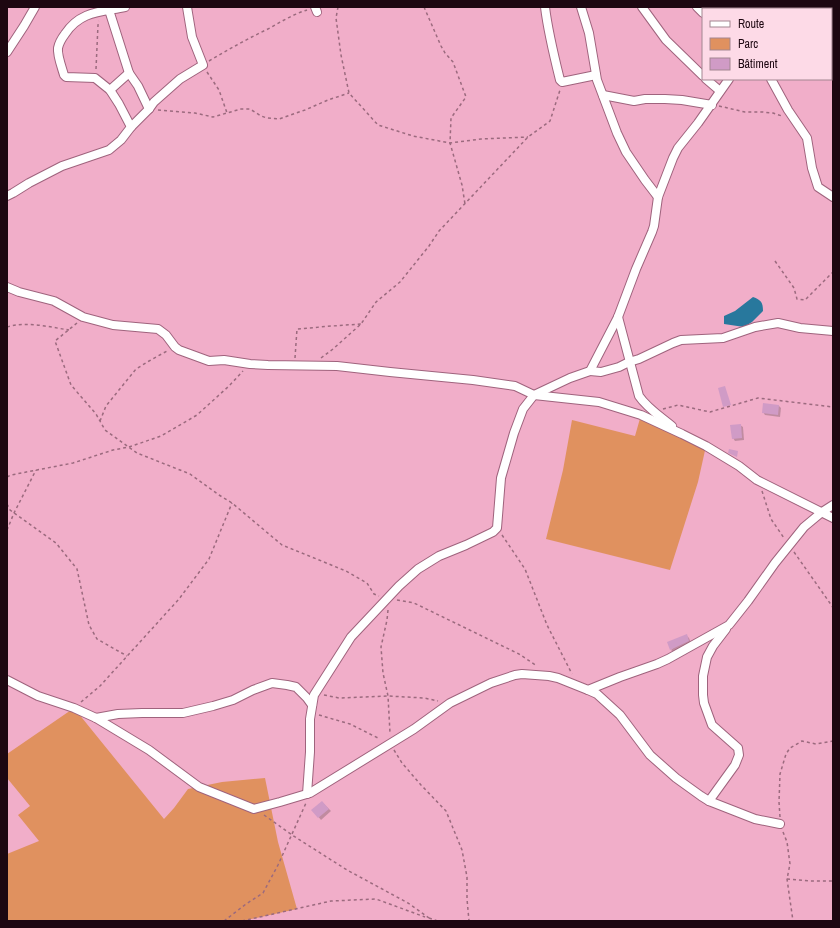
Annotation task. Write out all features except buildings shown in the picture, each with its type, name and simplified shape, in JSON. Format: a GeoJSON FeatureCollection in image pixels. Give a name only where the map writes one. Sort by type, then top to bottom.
{"type":"FeatureCollection","features":[{"type":"Feature","properties":{"kind":"street"},"geometry":{"type":"LineString","coordinates":[[7,52],[35,7]]}},
{"type":"Feature","properties":{"kind":"street"},"geometry":{"type":"LineString","coordinates":[[125,7],[104,10],[87,15],[76,21],[60,41],[58,49],[64,75],[66,77],[95,78],[110,90],[131,127]]}},
{"type":"Feature","properties":{"kind":"street"},"geometry":{"type":"LineString","coordinates":[[7,196],[28,183],[62,166],[110,150],[154,102],[180,79],[203,66],[192,37],[187,7]]}},
{"type":"Feature","properties":{"kind":"street"},"geometry":{"type":"LineString","coordinates":[[545,7],[548,29],[560,80],[562,82],[596,75]]}},
{"type":"Feature","properties":{"kind":"street"},"geometry":{"type":"LineString","coordinates":[[581,7],[589,33],[597,80],[618,133],[626,152],[658,197]]}},
{"type":"Feature","properties":{"kind":"street"},"geometry":{"type":"LineString","coordinates":[[642,7],[666,40],[702,75]]}},
{"type":"Feature","properties":{"kind":"street"},"geometry":{"type":"LineString","coordinates":[[104,10],[129,73],[138,86],[148,109]]}},
{"type":"Feature","properties":{"kind":"street"},"geometry":{"type":"LineString","coordinates":[[110,90],[129,73]]}},
{"type":"Feature","properties":{"kind":"street"},"geometry":{"type":"LineString","coordinates":[[707,80],[720,91]]}},
{"type":"Feature","properties":{"kind":"street"},"geometry":{"type":"LineString","coordinates":[[590,371],[618,317],[652,232],[658,197],[673,158],[678,148],[712,105],[727,80]]}},
{"type":"Feature","properties":{"kind":"street"},"geometry":{"type":"LineString","coordinates":[[772,80],[807,138],[812,168],[818,187],[833,197]]}},
{"type":"Feature","properties":{"kind":"street"},"geometry":{"type":"LineString","coordinates":[[603,95],[634,101],[645,99],[665,99],[712,105]]}},
{"type":"Feature","properties":{"kind":"street"},"geometry":{"type":"LineString","coordinates":[[7,287],[19,292],[54,301],[83,317],[113,325],[158,330],[166,334],[175,347],[179,350],[209,361],[224,360],[250,364],[295,366],[337,366],[473,380],[515,386],[534,395],[599,402],[641,416],[682,434],[706,446],[739,466],[757,480],[833,518]]}},
{"type":"Feature","properties":{"kind":"street"},"geometry":{"type":"LineString","coordinates":[[618,317],[638,396],[654,412],[682,434]]}},
{"type":"Feature","properties":{"kind":"street"},"geometry":{"type":"LineString","coordinates":[[307,794],[310,752],[310,719],[315,693],[351,637],[418,569],[439,556],[493,532],[497,528],[501,478],[522,410],[534,395],[570,378],[590,371],[600,372],[639,360],[673,342],[681,340],[723,338],[755,327],[778,323],[800,328],[833,331]]}},
{"type":"Feature","properties":{"kind":"street"},"geometry":{"type":"LineString","coordinates":[[709,801],[735,765],[739,755],[738,748],[712,724],[704,703],[703,676],[707,657],[713,646],[804,527],[833,504]]}},
{"type":"Feature","properties":{"kind":"street"},"geometry":{"type":"LineString","coordinates":[[588,690],[663,662],[730,625]]}},
{"type":"Feature","properties":{"kind":"street"},"geometry":{"type":"LineString","coordinates":[[7,680],[38,696],[74,708],[96,718],[149,750],[199,787],[254,809],[310,793],[391,744],[450,703],[491,683],[522,674],[550,676],[597,694],[620,715],[650,755],[676,778],[709,801],[755,819],[780,824]]}},
{"type":"Feature","properties":{"kind":"street"},"geometry":{"type":"LineString","coordinates":[[96,718],[118,714],[182,714],[233,700],[272,683],[296,687],[312,705]]}},
{"type":"Feature","properties":{"kind":"path"},"geometry":{"type":"LineString","coordinates":[[338,7],[336,18],[349,93],[378,125],[413,136],[450,143],[480,139],[528,137]]}},
{"type":"Feature","properties":{"kind":"path"},"geometry":{"type":"LineString","coordinates":[[424,7],[441,46],[453,62],[466,97],[451,118],[450,143],[462,185],[465,204]]}},
{"type":"Feature","properties":{"kind":"path"},"geometry":{"type":"LineString","coordinates":[[227,113],[219,90],[203,66],[226,51],[298,13],[316,8]]}},
{"type":"Feature","properties":{"kind":"path"},"geometry":{"type":"LineString","coordinates":[[95,78],[98,25],[104,10]]}},
{"type":"Feature","properties":{"kind":"path"},"geometry":{"type":"LineString","coordinates":[[321,357],[333,349],[361,324],[376,302],[400,282],[439,231],[528,137],[550,121],[562,82]]}},
{"type":"Feature","properties":{"kind":"path"},"geometry":{"type":"LineString","coordinates":[[148,109],[195,113],[213,117],[241,109],[250,109],[261,116],[279,119],[349,93]]}},
{"type":"Feature","properties":{"kind":"path"},"geometry":{"type":"LineString","coordinates":[[712,105],[745,112],[773,113],[796,120]]}},
{"type":"Feature","properties":{"kind":"path"},"geometry":{"type":"LineString","coordinates":[[774,261],[794,288],[796,299],[805,300],[833,272]]}},
{"type":"Feature","properties":{"kind":"path"},"geometry":{"type":"LineString","coordinates":[[83,317],[55,341],[71,384],[96,414],[105,430],[137,453],[190,474],[232,503],[282,545],[346,571],[367,583],[374,594],[388,599],[414,603],[519,654],[538,667]]}},
{"type":"Feature","properties":{"kind":"path"},"geometry":{"type":"LineString","coordinates":[[7,327],[30,324],[69,330]]}},
{"type":"Feature","properties":{"kind":"path"},"geometry":{"type":"LineString","coordinates":[[295,366],[297,329],[361,324]]}},
{"type":"Feature","properties":{"kind":"path"},"geometry":{"type":"LineString","coordinates":[[100,421],[106,406],[136,369],[175,347]]}},
{"type":"Feature","properties":{"kind":"path"},"geometry":{"type":"LineString","coordinates":[[7,477],[73,463],[161,436],[197,414],[229,386],[250,364]]}},
{"type":"Feature","properties":{"kind":"path"},"geometry":{"type":"LineString","coordinates":[[654,412],[678,405],[710,412],[758,398],[833,407]]}},
{"type":"Feature","properties":{"kind":"path"},"geometry":{"type":"LineString","coordinates":[[7,530],[36,470]]}},
{"type":"Feature","properties":{"kind":"path"},"geometry":{"type":"LineString","coordinates":[[74,708],[100,686],[179,599],[209,560],[232,503]]}},
{"type":"Feature","properties":{"kind":"path"},"geometry":{"type":"LineString","coordinates":[[7,504],[10,510],[56,543],[77,569],[89,625],[97,639],[127,656]]}},
{"type":"Feature","properties":{"kind":"path"},"geometry":{"type":"LineString","coordinates":[[497,528],[525,569],[547,625],[578,687]]}},
{"type":"Feature","properties":{"kind":"path"},"geometry":{"type":"LineString","coordinates":[[388,599],[387,620],[381,647],[383,673],[388,696],[391,744],[402,763],[446,811],[462,850],[468,877],[467,899],[469,921]]}},
{"type":"Feature","properties":{"kind":"path"},"geometry":{"type":"LineString","coordinates":[[315,693],[339,698],[388,696],[424,698],[450,703]]}},
{"type":"Feature","properties":{"kind":"path"},"geometry":{"type":"LineString","coordinates":[[312,705],[319,715],[350,724],[391,744]]}},
{"type":"Feature","properties":{"kind":"path"},"geometry":{"type":"LineString","coordinates":[[793,921],[787,879],[790,864],[787,842],[780,824],[780,774],[786,754],[790,748],[802,741],[816,744],[833,741]]}},
{"type":"Feature","properties":{"kind":"path"},"geometry":{"type":"LineString","coordinates":[[224,921],[263,893],[292,835],[307,799],[307,794]]}},
{"type":"Feature","properties":{"kind":"path"},"geometry":{"type":"LineString","coordinates":[[254,809],[346,870],[408,903],[429,918]]}},
{"type":"Feature","properties":{"kind":"path"},"geometry":{"type":"LineString","coordinates":[[787,879],[833,881]]}},
{"type":"Feature","properties":{"kind":"path"},"geometry":{"type":"LineString","coordinates":[[242,921],[331,901],[376,899],[438,921]]}},
{"type":"Feature","properties":{"kind":"green space"},"geometry":{"type":"Polygon","coordinates":[[[641,415],[706,446],[698,482],[670,570],[546,539],[563,470],[572,420],[635,436],[641,415]]]}},
{"type":"Feature","properties":{"kind":"green space"},"geometry":{"type":"Polygon","coordinates":[[[74,708],[164,819],[188,789],[222,782],[265,778],[278,842],[297,909],[242,921],[7,921],[7,854],[39,841],[18,815],[30,806],[7,778],[7,754],[74,708]]]}},
{"type":"Feature","properties":{"kind":"water"},"geometry":{"type":"Polygon","coordinates":[[[753,297],[761,302],[763,305],[763,311],[752,322],[744,327],[724,324],[724,316],[735,311],[753,297]]]}}]}
